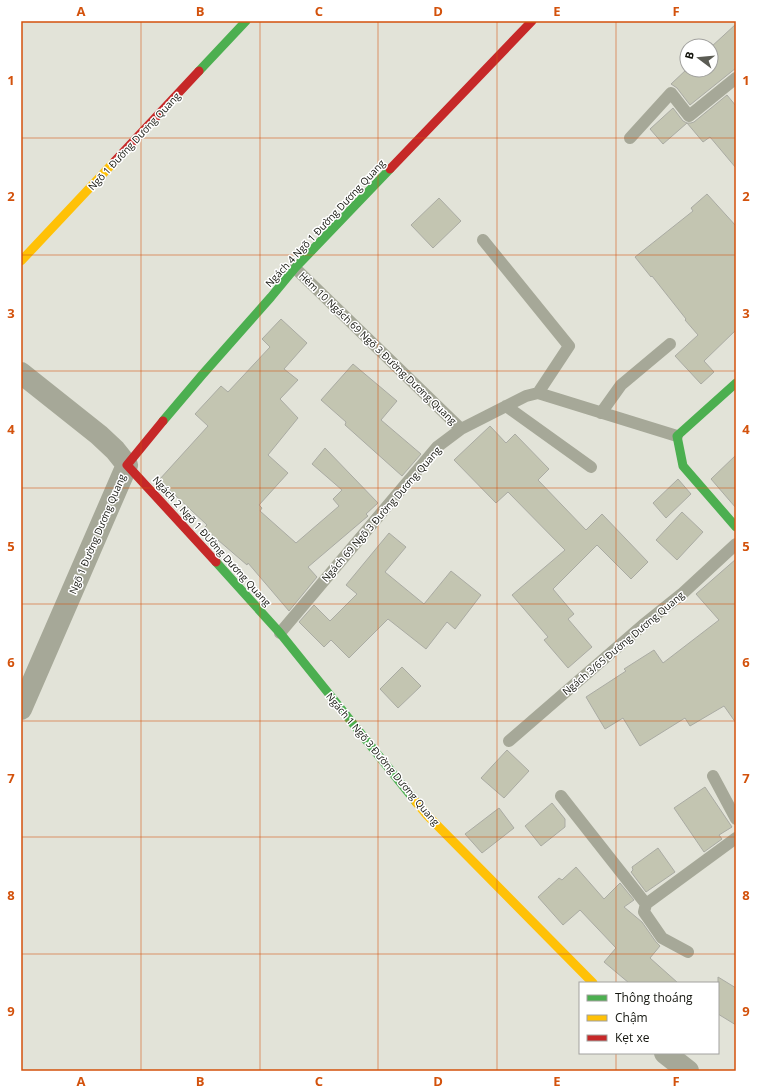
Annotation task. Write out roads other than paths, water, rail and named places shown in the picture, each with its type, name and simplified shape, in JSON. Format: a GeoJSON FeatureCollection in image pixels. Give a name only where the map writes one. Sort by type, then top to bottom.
{"type":"FeatureCollection","features":[{"type":"Feature","properties":{"kind":"street","name":"Ngõ 1 Đường Dương Quang"},"geometry":{"type":"LineString","coordinates":[[21,262],[246,21]]}},
{"type":"Feature","properties":{"kind":"street","name":"Ngách 4 Ngõ 1 Đường Dương Quang"},"geometry":{"type":"LineString","coordinates":[[127,465],[202,375],[295,268],[532,21]]}},
{"type":"Feature","properties":{"kind":"street","name":"Ngõ 1 Đường Dương Quang"},"geometry":{"type":"LineString","coordinates":[[21,373],[99,435],[115,450],[127,465],[21,709]]}},
{"type":"Feature","properties":{"kind":"street"},"geometry":{"type":"LineString","coordinates":[[736,383],[677,436],[683,466],[736,527]]}},
{"type":"Feature","properties":{"kind":"street","name":"Ngách 2 Ngõ 1 ĐƯờng Dương Quang"},"geometry":{"type":"LineString","coordinates":[[127,465],[280,633]]}},
{"type":"Feature","properties":{"kind":"street","name":"Ngách 1 Ngõ 3 Đường Dương Quang"},"geometry":{"type":"LineString","coordinates":[[280,633],[428,815],[591,982]]}},
{"type":"Feature","properties":{"kind":"street"},"geometry":{"type":"LineString","coordinates":[[666,1054],[688,1071]]}},
{"type":"Feature","properties":{"kind":"lane"},"geometry":{"type":"LineString","coordinates":[[630,138],[671,93],[689,116],[736,78]]}},
{"type":"Feature","properties":{"kind":"lane"},"geometry":{"type":"LineString","coordinates":[[483,240],[569,346],[538,393],[677,436]]}},
{"type":"Feature","properties":{"kind":"lane","name":"Hẻm 10 Ngách 69 Ngõ 3 Đường Dương Quang"},"geometry":{"type":"LineString","coordinates":[[295,268],[461,429]]}},
{"type":"Feature","properties":{"kind":"lane"},"geometry":{"type":"LineString","coordinates":[[601,413],[621,385],[670,344]]}},
{"type":"Feature","properties":{"kind":"lane","name":"Ngách 69 Ngõ 3 Đường Dương Quang"},"geometry":{"type":"LineString","coordinates":[[280,633],[437,447],[461,429],[526,396],[538,393]]}},
{"type":"Feature","properties":{"kind":"lane"},"geometry":{"type":"LineString","coordinates":[[506,406],[591,467]]}},
{"type":"Feature","properties":{"kind":"lane","name":"Ngách 3/65 Đường Dương Quang"},"geometry":{"type":"LineString","coordinates":[[509,741],[643,625],[683,593],[736,544]]}},
{"type":"Feature","properties":{"kind":"lane"},"geometry":{"type":"LineString","coordinates":[[713,776],[736,819]]}},
{"type":"Feature","properties":{"kind":"lane"},"geometry":{"type":"LineString","coordinates":[[560,796],[646,904]]}},
{"type":"Feature","properties":{"kind":"lane"},"geometry":{"type":"LineString","coordinates":[[688,952],[662,938],[644,912],[646,904],[736,838]]}}]}
